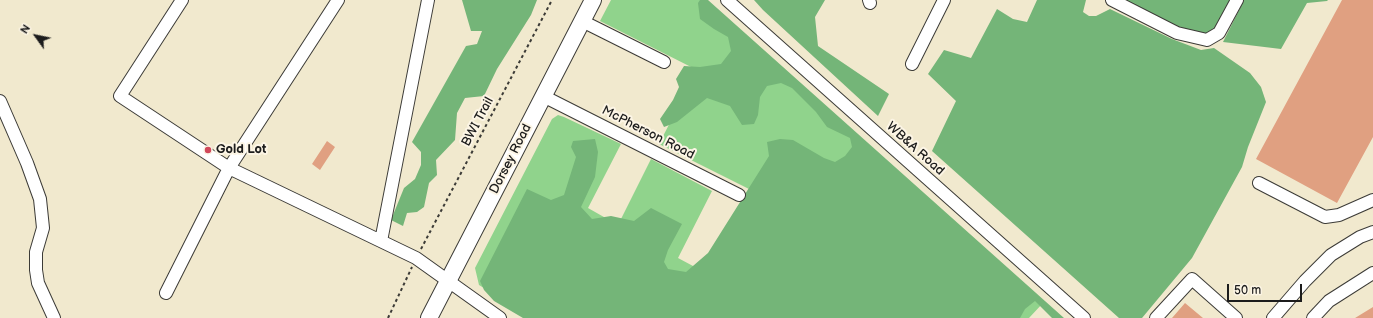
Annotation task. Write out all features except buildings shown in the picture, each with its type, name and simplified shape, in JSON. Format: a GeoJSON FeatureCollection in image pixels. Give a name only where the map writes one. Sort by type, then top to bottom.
{"type":"FeatureCollection","features":[{"type":"Feature","properties":{"kind":"main road","name":"Dorsey Road"},"geometry":{"type":"LineString","coordinates":[[429,318],[593,0]]}},
{"type":"Feature","properties":{"kind":"street"},"geometry":{"type":"LineString","coordinates":[[182,0],[120,96],[229,168],[416,258],[500,318]]}},
{"type":"Feature","properties":{"kind":"street"},"geometry":{"type":"LineString","coordinates":[[166,293],[229,168],[338,0]]}},
{"type":"Feature","properties":{"kind":"street"},"geometry":{"type":"LineString","coordinates":[[381,241],[428,0]]}},
{"type":"Feature","properties":{"kind":"street","name":"WB&A Road"},"geometry":{"type":"LineString","coordinates":[[727,0],[1084,318]]}},
{"type":"Feature","properties":{"kind":"street"},"geometry":{"type":"LineString","coordinates":[[912,64],[944,0]]}},
{"type":"Feature","properties":{"kind":"street"},"geometry":{"type":"LineString","coordinates":[[1112,0],[1178,33],[1207,40],[1219,33],[1237,0]]}},
{"type":"Feature","properties":{"kind":"street"},"geometry":{"type":"LineString","coordinates":[[582,21],[664,62]]}},
{"type":"Feature","properties":{"kind":"street","name":"McPherson Road"},"geometry":{"type":"LineString","coordinates":[[543,96],[739,195]]}},
{"type":"Feature","properties":{"kind":"street"},"geometry":{"type":"LineString","coordinates":[[0,101],[27,163],[40,199],[43,228],[36,252],[36,270],[38,283],[54,318]]}},
{"type":"Feature","properties":{"kind":"street"},"geometry":{"type":"LineString","coordinates":[[1259,183],[1325,217],[1339,215],[1373,200]]}},
{"type":"Feature","properties":{"kind":"street"},"geometry":{"type":"LineString","coordinates":[[1273,318],[1304,281],[1331,255],[1360,237],[1373,232]]}},
{"type":"Feature","properties":{"kind":"street"},"geometry":{"type":"LineString","coordinates":[[1313,318],[1329,301],[1373,273]]}},
{"type":"Feature","properties":{"kind":"street"},"geometry":{"type":"LineString","coordinates":[[1156,318],[1192,279],[1236,318]]}},
{"type":"Feature","properties":{"kind":"path","name":"BWI Trail"},"geometry":{"type":"LineString","coordinates":[[420,251],[552,0]]}},
{"type":"Feature","properties":{"kind":"path"},"geometry":{"type":"LineString","coordinates":[[388,318],[412,266]]}},
{"type":"Feature","properties":{"kind":"green space"},"geometry":{"type":"Polygon","coordinates":[[[462,0],[537,0],[531,15],[497,69],[484,96],[465,98],[457,113],[455,140],[436,160],[437,175],[429,183],[424,207],[417,212],[407,213],[403,226],[391,220],[404,188],[415,179],[421,165],[421,152],[412,142],[466,46],[477,44],[482,31],[471,31],[462,0]]]}},
{"type":"Feature","properties":{"kind":"green space"},"geometry":{"type":"Polygon","coordinates":[[[611,0],[704,0],[1043,303],[1029,318],[533,318],[479,285],[475,268],[552,119],[558,115],[621,144],[588,208],[618,225],[651,159],[712,191],[678,258],[708,274],[751,190],[659,144],[697,70],[600,21],[611,0]]]}},
{"type":"Feature","properties":{"kind":"green space"},"geometry":{"type":"Polygon","coordinates":[[[700,0],[708,0],[1064,318],[1052,318],[1035,301],[1025,309],[1020,318],[523,318],[494,301],[484,290],[480,281],[527,189],[551,200],[564,195],[576,157],[571,147],[573,141],[595,139],[598,152],[595,177],[581,207],[592,219],[611,216],[634,221],[651,208],[682,224],[668,250],[664,262],[668,269],[686,272],[708,253],[769,156],[767,142],[780,139],[793,140],[824,158],[835,162],[845,156],[852,147],[850,138],[827,127],[816,112],[792,88],[781,83],[767,86],[760,97],[758,115],[754,124],[742,125],[730,106],[707,98],[677,122],[664,127],[660,119],[673,100],[679,87],[676,79],[684,66],[700,67],[721,64],[731,51],[728,37],[700,19],[698,3],[700,0]]]}},
{"type":"Feature","properties":{"kind":"green space"},"geometry":{"type":"Polygon","coordinates":[[[754,0],[825,0],[815,17],[818,46],[889,94],[878,116],[763,10],[754,0]]]}},
{"type":"Feature","properties":{"kind":"green space"},"geometry":{"type":"Polygon","coordinates":[[[1037,0],[1086,0],[1083,12],[1089,16],[1096,16],[1110,9],[1172,39],[1201,50],[1214,48],[1250,73],[1261,87],[1266,102],[1248,147],[1242,167],[1192,258],[1142,318],[1119,318],[932,151],[956,101],[928,74],[944,50],[971,58],[997,9],[1013,19],[1027,22],[1037,0]]]}},
{"type":"Feature","properties":{"kind":"green space"},"geometry":{"type":"Polygon","coordinates":[[[1126,0],[1231,0],[1217,27],[1204,36],[1175,29],[1126,0]]]}},
{"type":"Feature","properties":{"kind":"green space"},"geometry":{"type":"Polygon","coordinates":[[[1244,0],[1328,0],[1307,3],[1281,49],[1223,42],[1244,0]]]}},
{"type":"Feature","properties":{"kind":"place","name":"Gold Lot"},"geometry":{"type":"Point","coordinates":[208,150]}}]}
